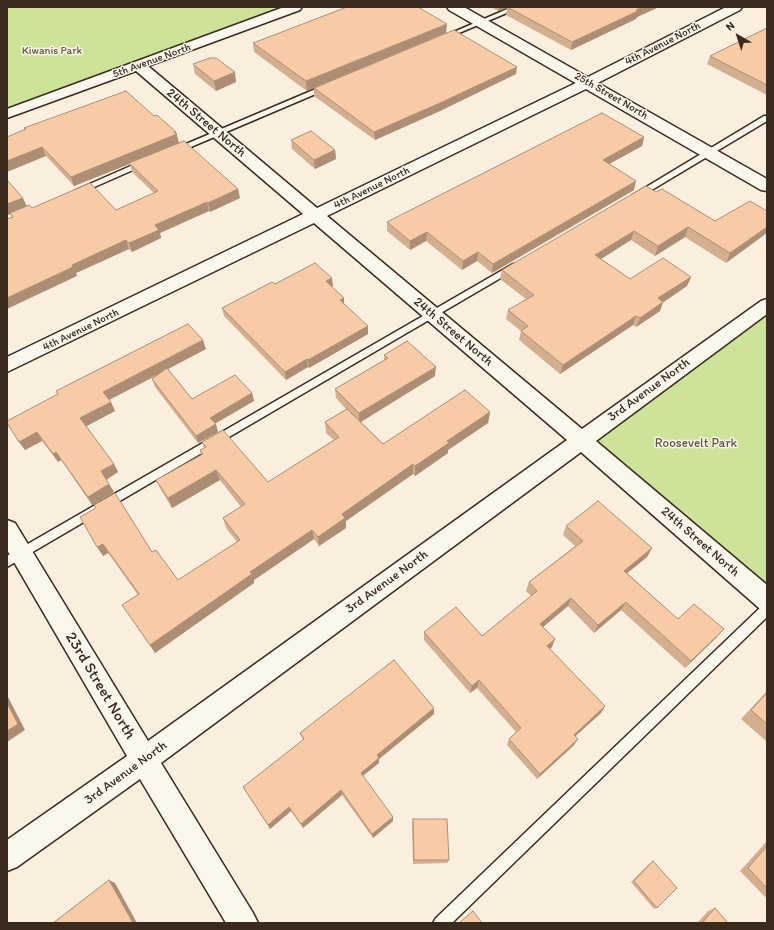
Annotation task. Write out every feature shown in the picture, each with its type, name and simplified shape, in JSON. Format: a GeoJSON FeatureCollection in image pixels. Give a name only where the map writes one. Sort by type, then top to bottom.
{"type":"FeatureCollection","features":[{"type":"Feature","properties":{"kind":"street","name":"5th Avenue North"},"geometry":{"type":"LineString","coordinates":[[7,114],[296,7]]}},
{"type":"Feature","properties":{"kind":"street","name":"25th Street North"},"geometry":{"type":"LineString","coordinates":[[454,7],[767,186]]}},
{"type":"Feature","properties":{"kind":"street","name":"4th Avenue North"},"geometry":{"type":"LineString","coordinates":[[7,366],[587,83],[736,7]]}},
{"type":"Feature","properties":{"kind":"street","name":"24th Street North"},"geometry":{"type":"LineString","coordinates":[[139,66],[581,440],[767,600]]}},
{"type":"Feature","properties":{"kind":"street","name":"3rd Avenue North"},"geometry":{"type":"LineString","coordinates":[[7,857],[144,760],[767,305]]}},
{"type":"Feature","properties":{"kind":"street","name":"23rd Street North"},"geometry":{"type":"LineString","coordinates":[[7,530],[14,558],[144,760],[243,923]]}},
{"type":"Feature","properties":{"kind":"lane"},"geometry":{"type":"LineString","coordinates":[[437,41],[518,7]]}},
{"type":"Feature","properties":{"kind":"lane"},"geometry":{"type":"LineString","coordinates":[[167,154],[335,84]]}},
{"type":"Feature","properties":{"kind":"lane"},"geometry":{"type":"LineString","coordinates":[[628,200],[767,118]]}},
{"type":"Feature","properties":{"kind":"lane"},"geometry":{"type":"LineString","coordinates":[[72,193],[152,160]]}},
{"type":"Feature","properties":{"kind":"lane"},"geometry":{"type":"LineString","coordinates":[[14,558],[520,263]]}},
{"type":"Feature","properties":{"kind":"lane"},"geometry":{"type":"LineString","coordinates":[[441,923],[767,609]]}},
{"type":"Feature","properties":{"kind":"green space","name":"Kiwanis Park"},"geometry":{"type":"Polygon","coordinates":[[[7,7],[296,7],[7,114],[7,7]]]}},
{"type":"Feature","properties":{"kind":"green space","name":"Roosevelt Park"},"geometry":{"type":"Polygon","coordinates":[[[767,305],[767,600],[581,440],[767,305]]]}},
{"type":"Feature","properties":{"kind":"building"},"geometry":{"type":"Polygon","coordinates":[[[347,7],[418,7],[447,24],[306,81],[253,43],[347,7]]]}},
{"type":"Feature","properties":{"kind":"building"},"geometry":{"type":"Polygon","coordinates":[[[507,7],[643,7],[636,10],[638,11],[572,42],[507,7]]]}},
{"type":"Feature","properties":{"kind":"building"},"geometry":{"type":"Polygon","coordinates":[[[767,28],[767,85],[710,56],[767,28]]]}},
{"type":"Feature","properties":{"kind":"building"},"geometry":{"type":"Polygon","coordinates":[[[454,30],[517,67],[374,132],[314,88],[454,30]]]}},
{"type":"Feature","properties":{"kind":"building"},"geometry":{"type":"Polygon","coordinates":[[[210,58],[216,58],[235,72],[214,81],[193,64],[210,58]]]}},
{"type":"Feature","properties":{"kind":"building"},"geometry":{"type":"Polygon","coordinates":[[[126,91],[154,116],[157,115],[177,134],[71,177],[42,147],[7,161],[7,137],[26,129],[24,128],[126,91]]]}},
{"type":"Feature","properties":{"kind":"building"},"geometry":{"type":"Polygon","coordinates":[[[602,113],[644,137],[603,160],[636,181],[493,264],[478,252],[463,261],[427,232],[410,241],[387,222],[602,113]]]}},
{"type":"Feature","properties":{"kind":"building"},"geometry":{"type":"Polygon","coordinates":[[[311,131],[335,150],[314,160],[291,140],[311,131]]]}},
{"type":"Feature","properties":{"kind":"building"},"geometry":{"type":"Polygon","coordinates":[[[184,141],[238,189],[155,225],[159,230],[129,243],[126,240],[7,298],[7,219],[13,217],[10,213],[29,205],[32,208],[90,183],[116,210],[158,191],[129,163],[184,141]]]}},
{"type":"Feature","properties":{"kind":"building"},"geometry":{"type":"Polygon","coordinates":[[[7,180],[23,198],[7,204],[7,180]]]}},
{"type":"Feature","properties":{"kind":"building"},"geometry":{"type":"Polygon","coordinates":[[[646,186],[656,192],[662,189],[715,221],[750,201],[767,211],[767,227],[730,253],[688,227],[658,246],[634,231],[595,255],[630,279],[663,258],[691,277],[658,298],[663,302],[640,318],[636,316],[563,365],[521,331],[528,326],[508,310],[534,295],[502,270],[646,186]]]}},
{"type":"Feature","properties":{"kind":"building"},"geometry":{"type":"Polygon","coordinates":[[[315,263],[332,278],[326,281],[344,298],[340,300],[368,326],[285,372],[222,308],[272,282],[275,284],[315,263]]]}},
{"type":"Feature","properties":{"kind":"building"},"geometry":{"type":"Polygon","coordinates":[[[188,324],[203,340],[103,392],[111,402],[80,418],[114,464],[101,471],[109,484],[88,497],[56,452],[53,454],[37,432],[19,442],[7,423],[7,421],[58,394],[56,391],[188,324]]]}},
{"type":"Feature","properties":{"kind":"building"},"geometry":{"type":"Polygon","coordinates":[[[407,341],[436,367],[359,413],[335,389],[388,358],[384,355],[407,341]]]}},
{"type":"Feature","properties":{"kind":"building"},"geometry":{"type":"Polygon","coordinates":[[[167,368],[192,399],[235,375],[252,393],[210,418],[216,424],[196,436],[152,379],[167,368]]]}},
{"type":"Feature","properties":{"kind":"building"},"geometry":{"type":"Polygon","coordinates":[[[465,390],[490,412],[447,441],[449,443],[415,466],[413,464],[342,514],[345,518],[318,537],[312,530],[250,572],[252,574],[150,645],[122,605],[139,594],[103,544],[97,547],[80,517],[96,508],[94,505],[115,493],[152,552],[156,550],[178,580],[240,540],[223,518],[245,504],[216,470],[168,498],[156,480],[203,454],[200,450],[206,447],[202,442],[223,430],[268,482],[339,437],[325,422],[347,409],[383,444],[465,390]]]}},
{"type":"Feature","properties":{"kind":"building"},"geometry":{"type":"Polygon","coordinates":[[[598,501],[652,548],[624,571],[678,619],[694,604],[724,629],[691,661],[626,602],[598,625],[571,598],[540,624],[555,639],[547,646],[605,706],[574,735],[578,739],[540,774],[509,739],[521,728],[479,680],[472,686],[424,632],[456,607],[482,636],[537,591],[529,582],[583,541],[566,526],[598,501]]]}},
{"type":"Feature","properties":{"kind":"building"},"geometry":{"type":"Polygon","coordinates":[[[394,660],[434,708],[377,755],[379,758],[361,773],[393,817],[372,834],[341,790],[301,824],[289,807],[268,825],[243,787],[304,739],[300,733],[394,660]]]}},
{"type":"Feature","properties":{"kind":"building"},"geometry":{"type":"Polygon","coordinates":[[[767,693],[767,724],[751,710],[767,693]]]}},
{"type":"Feature","properties":{"kind":"building"},"geometry":{"type":"Polygon","coordinates":[[[7,703],[18,724],[7,731],[7,703]]]}},
{"type":"Feature","properties":{"kind":"building"},"geometry":{"type":"Polygon","coordinates":[[[413,819],[447,819],[449,860],[414,860],[413,819]]]}},
{"type":"Feature","properties":{"kind":"building"},"geometry":{"type":"Polygon","coordinates":[[[767,846],[767,888],[748,868],[767,846]]]}},
{"type":"Feature","properties":{"kind":"building"},"geometry":{"type":"Polygon","coordinates":[[[653,861],[677,888],[657,908],[634,881],[653,861]]]}},
{"type":"Feature","properties":{"kind":"building"},"geometry":{"type":"Polygon","coordinates":[[[109,880],[133,923],[53,923],[109,880]]]}},
{"type":"Feature","properties":{"kind":"building"},"geometry":{"type":"Polygon","coordinates":[[[715,908],[728,923],[702,923],[715,908]]]}},
{"type":"Feature","properties":{"kind":"building"},"geometry":{"type":"Polygon","coordinates":[[[473,911],[482,923],[459,923],[473,911]]]}}]}
